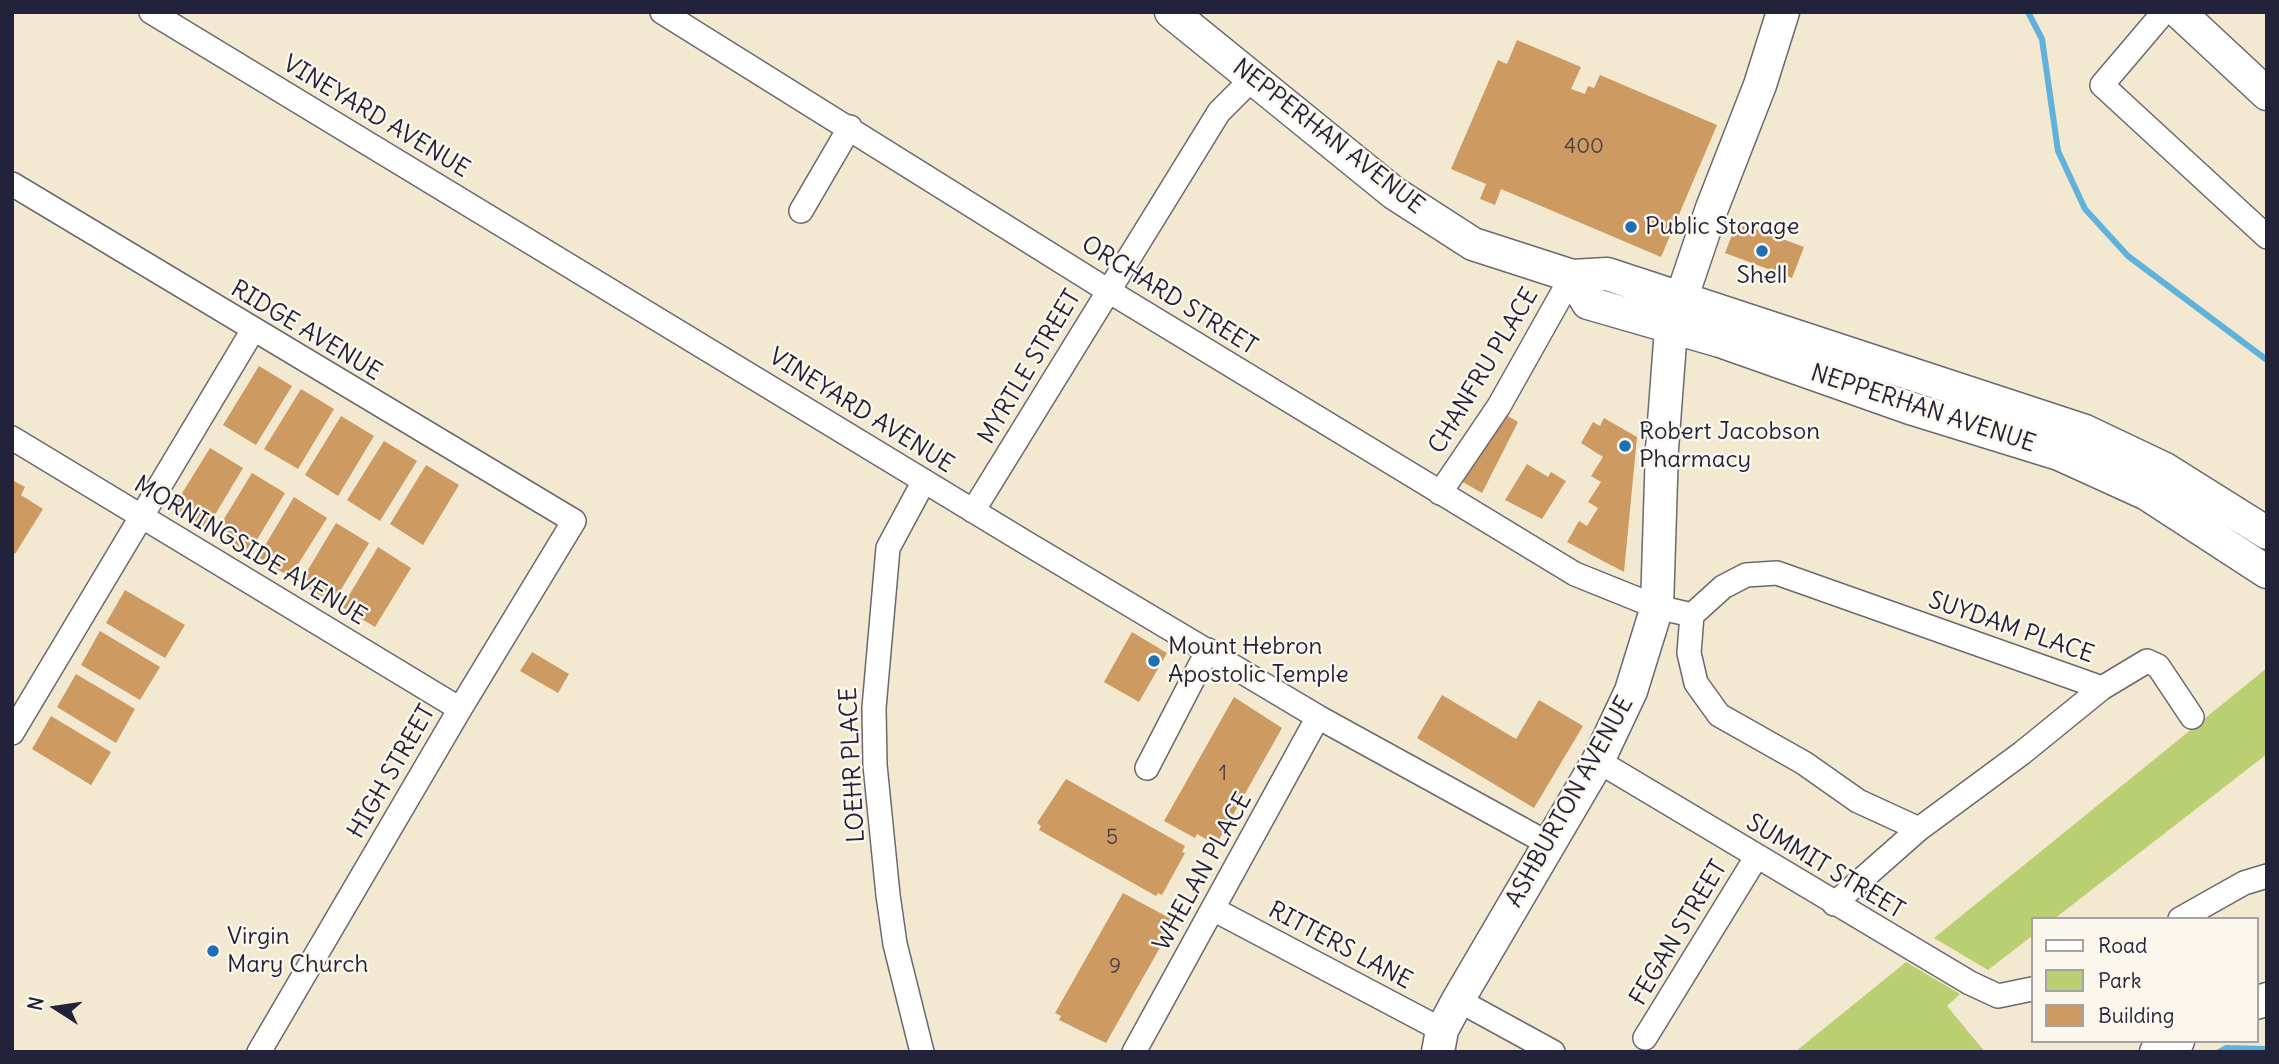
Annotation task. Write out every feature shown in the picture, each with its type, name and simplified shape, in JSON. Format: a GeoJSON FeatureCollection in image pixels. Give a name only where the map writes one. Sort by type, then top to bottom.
{"type":"FeatureCollection","features":[{"type":"Feature","properties":{"kind":"main road","name":"NEPPERHAN AVENUE"},"geometry":{"type":"LineString","coordinates":[[1171,12],[1394,193],[1473,244],[1572,276],[1588,303],[1676,314],[2085,431],[2165,469],[2267,533]]}},
{"type":"Feature","properties":{"kind":"main road","name":"ASHBURTON AVENUE"},"geometry":{"type":"LineString","coordinates":[[1440,1041],[1458,1000],[1598,761],[1631,691],[1657,607],[1662,449],[1676,314],[1764,75],[1783,12]]}},
{"type":"Feature","properties":{"kind":"main road"},"geometry":{"type":"LineString","coordinates":[[2179,12],[2267,94]]}},
{"type":"Feature","properties":{"kind":"main road","name":"NEPPERHAN AVENUE"},"geometry":{"type":"LineString","coordinates":[[1676,314],[1720,341],[1910,408],[2059,454],[2147,494],[2267,572]]}},
{"type":"Feature","properties":{"kind":"main road"},"geometry":{"type":"LineString","coordinates":[[2156,1052],[2174,1043]]}},
{"type":"Feature","properties":{"kind":"street","name":"VINEYARD AVENUE"},"geometry":{"type":"LineString","coordinates":[[151,12],[1318,717],[1549,844]]}},
{"type":"Feature","properties":{"kind":"street","name":"ORCHARD STREET"},"geometry":{"type":"LineString","coordinates":[[662,12],[1108,290],[1575,574],[1657,607],[1692,615]]}},
{"type":"Feature","properties":{"kind":"street"},"geometry":{"type":"LineString","coordinates":[[2164,12],[2102,85],[2267,237]]}},
{"type":"Feature","properties":{"kind":"street","name":"MYRTLE STREET"},"geometry":{"type":"LineString","coordinates":[[973,510],[1219,112],[1252,79]]}},
{"type":"Feature","properties":{"kind":"street"},"geometry":{"type":"LineString","coordinates":[[801,211],[850,127]]}},
{"type":"Feature","properties":{"kind":"street","name":"RIDGE AVENUE"},"geometry":{"type":"LineString","coordinates":[[12,184],[574,521]]}},
{"type":"Feature","properties":{"kind":"street","name":"CHANFRU PLACE"},"geometry":{"type":"LineString","coordinates":[[1440,493],[1499,406],[1572,276]]}},
{"type":"Feature","properties":{"kind":"street"},"geometry":{"type":"LineString","coordinates":[[14,726],[253,330]]}},
{"type":"Feature","properties":{"kind":"street","name":"MORNINGSIDE AVENUE"},"geometry":{"type":"LineString","coordinates":[[12,438],[460,709]]}},
{"type":"Feature","properties":{"kind":"street","name":"LOEHR PLACE"},"geometry":{"type":"LineString","coordinates":[[922,1052],[895,944],[888,895],[875,765],[874,708],[888,548],[924,481]]}},
{"type":"Feature","properties":{"kind":"street","name":"HIGH STREET"},"geometry":{"type":"LineString","coordinates":[[260,1052],[460,709],[574,521]]}},
{"type":"Feature","properties":{"kind":"street","name":"SUYDAM PLACE"},"geometry":{"type":"LineString","coordinates":[[1692,615],[1723,587],[1745,575],[1777,573],[2102,688]]}},
{"type":"Feature","properties":{"kind":"street"},"geometry":{"type":"LineString","coordinates":[[1692,615],[1689,653],[1696,683],[1719,715],[1804,763],[1858,801],[1919,829]]}},
{"type":"Feature","properties":{"kind":"street"},"geometry":{"type":"LineString","coordinates":[[1147,768],[1208,650]]}},
{"type":"Feature","properties":{"kind":"street"},"geometry":{"type":"LineString","coordinates":[[2102,688],[2147,661],[2158,666],[2192,717]]}},
{"type":"Feature","properties":{"kind":"street","name":"SUYDAM PLACE"},"geometry":{"type":"LineString","coordinates":[[1834,904],[1919,829],[2022,753],[2102,688]]}},
{"type":"Feature","properties":{"kind":"street","name":"WHELAN PLACE"},"geometry":{"type":"LineString","coordinates":[[1133,1052],[1318,717]]}},
{"type":"Feature","properties":{"kind":"street","name":"SUMMIT STREET"},"geometry":{"type":"LineString","coordinates":[[1598,761],[1970,983],[1998,996],[2030,989]]}},
{"type":"Feature","properties":{"kind":"street","name":"FEGAN STREET"},"geometry":{"type":"LineString","coordinates":[[1646,1038],[1757,856]]}},
{"type":"Feature","properties":{"kind":"street"},"geometry":{"type":"LineString","coordinates":[[2184,917],[2244,883],[2267,876]]}},
{"type":"Feature","properties":{"kind":"street","name":"RITTERS LANE"},"geometry":{"type":"LineString","coordinates":[[1213,909],[1440,1041]]}},
{"type":"Feature","properties":{"kind":"street"},"geometry":{"type":"LineString","coordinates":[[1458,1000],[1553,1052]]}},
{"type":"Feature","properties":{"kind":"green space"},"geometry":{"type":"Polygon","coordinates":[[[2267,668],[2267,754],[2057,917],[2030,917],[2030,938],[1988,970],[1934,938],[2267,668]]]}},
{"type":"Feature","properties":{"kind":"green space"},"geometry":{"type":"Polygon","coordinates":[[[1906,962],[1960,994],[1947,1006],[1985,1052],[1795,1052],[1906,962]]]}},
{"type":"Feature","properties":{"kind":"building"},"geometry":{"type":"Polygon","coordinates":[[[1517,40],[1581,67],[1571,89],[1585,94],[1588,86],[1594,88],[1600,75],[1717,125],[1661,257],[1501,189],[1495,205],[1480,199],[1486,184],[1451,169],[1498,60],[1507,64],[1517,40]]]}},
{"type":"Feature","properties":{"kind":"building"},"geometry":{"type":"Polygon","coordinates":[[[1737,222],[1804,247],[1792,278],[1725,253],[1737,222]]]}},
{"type":"Feature","properties":{"kind":"building"},"geometry":{"type":"Polygon","coordinates":[[[259,366],[292,386],[256,445],[223,425],[259,366]]]}},
{"type":"Feature","properties":{"kind":"building"},"geometry":{"type":"Polygon","coordinates":[[[301,389],[334,409],[298,469],[264,449],[301,389]]]}},
{"type":"Feature","properties":{"kind":"building"},"geometry":{"type":"Polygon","coordinates":[[[1501,412],[1518,422],[1482,493],[1461,481],[1501,412]]]}},
{"type":"Feature","properties":{"kind":"building"},"geometry":{"type":"Polygon","coordinates":[[[341,416],[374,436],[338,496],[305,475],[341,416]]]}},
{"type":"Feature","properties":{"kind":"building"},"geometry":{"type":"Polygon","coordinates":[[[1604,418],[1637,437],[1624,572],[1567,542],[1579,521],[1587,526],[1598,508],[1588,502],[1601,482],[1591,476],[1603,457],[1581,443],[1593,422],[1600,426],[1604,418]]]}},
{"type":"Feature","properties":{"kind":"building"},"geometry":{"type":"Polygon","coordinates":[[[384,441],[417,461],[380,521],[347,500],[384,441]]]}},
{"type":"Feature","properties":{"kind":"building"},"geometry":{"type":"Polygon","coordinates":[[[210,448],[243,468],[207,528],[173,508],[210,448]]]}},
{"type":"Feature","properties":{"kind":"building"},"geometry":{"type":"Polygon","coordinates":[[[1527,464],[1548,477],[1551,472],[1566,481],[1542,519],[1505,500],[1527,464]]]}},
{"type":"Feature","properties":{"kind":"building"},"geometry":{"type":"Polygon","coordinates":[[[426,465],[459,485],[423,545],[390,524],[426,465]]]}},
{"type":"Feature","properties":{"kind":"building"},"geometry":{"type":"Polygon","coordinates":[[[252,473],[285,493],[249,553],[216,532],[252,473]]]}},
{"type":"Feature","properties":{"kind":"building"},"geometry":{"type":"Polygon","coordinates":[[[14,481],[25,487],[21,495],[43,509],[15,554],[12,552],[14,481]]]}},
{"type":"Feature","properties":{"kind":"building"},"geometry":{"type":"Polygon","coordinates":[[[294,497],[327,518],[290,577],[258,557],[294,497]]]}},
{"type":"Feature","properties":{"kind":"building"},"geometry":{"type":"Polygon","coordinates":[[[336,523],[369,543],[333,603],[300,583],[336,523]]]}},
{"type":"Feature","properties":{"kind":"building"},"geometry":{"type":"Polygon","coordinates":[[[378,547],[411,568],[375,627],[342,607],[378,547]]]}},
{"type":"Feature","properties":{"kind":"building"},"geometry":{"type":"Polygon","coordinates":[[[125,590],[185,625],[165,658],[106,623],[125,590]]]}},
{"type":"Feature","properties":{"kind":"building"},"geometry":{"type":"Polygon","coordinates":[[[100,631],[160,667],[140,700],[81,665],[100,631]]]}},
{"type":"Feature","properties":{"kind":"building"},"geometry":{"type":"Polygon","coordinates":[[[1132,632],[1167,653],[1139,702],[1104,682],[1132,632]]]}},
{"type":"Feature","properties":{"kind":"building"},"geometry":{"type":"Polygon","coordinates":[[[532,652],[569,674],[558,693],[520,671],[532,652]]]}},
{"type":"Feature","properties":{"kind":"building"},"geometry":{"type":"Polygon","coordinates":[[[76,674],[135,709],[116,743],[57,707],[76,674]]]}},
{"type":"Feature","properties":{"kind":"building"},"geometry":{"type":"Polygon","coordinates":[[[1442,695],[1516,739],[1539,700],[1583,726],[1534,808],[1417,738],[1442,695]]]}},
{"type":"Feature","properties":{"kind":"building"},"geometry":{"type":"Polygon","coordinates":[[[1234,697],[1282,728],[1216,845],[1197,834],[1195,838],[1164,821],[1234,697]]]}},
{"type":"Feature","properties":{"kind":"building"},"geometry":{"type":"Polygon","coordinates":[[[51,716],[111,752],[91,785],[32,749],[51,716]]]}},
{"type":"Feature","properties":{"kind":"building"},"geometry":{"type":"Polygon","coordinates":[[[1066,779],[1185,846],[1182,852],[1185,853],[1162,895],[1158,893],[1156,896],[1039,830],[1041,826],[1037,823],[1066,779]]]}},
{"type":"Feature","properties":{"kind":"building"},"geometry":{"type":"Polygon","coordinates":[[[1123,893],[1175,921],[1106,1043],[1059,1020],[1061,1016],[1055,1013],[1123,893]]]}},
{"type":"Feature","properties":{"kind":"waterway"},"geometry":{"type":"LineString","coordinates":[[2028,12],[2042,39],[2058,151],[2085,209],[2128,256],[2267,360]]}},
{"type":"Feature","properties":{"kind":"waterway"},"geometry":{"type":"LineString","coordinates":[[2219,1052],[2226,1048],[2267,1049]]}},
{"type":"Feature","properties":{"kind":"place","name":"Public Storage"},"geometry":{"type":"Point","coordinates":[1631,227]}},
{"type":"Feature","properties":{"kind":"place","name":"Shell"},"geometry":{"type":"Point","coordinates":[1762,251]}},
{"type":"Feature","properties":{"kind":"place","name":"Robert Jacobson Pharmacy"},"geometry":{"type":"Point","coordinates":[1625,446]}},
{"type":"Feature","properties":{"kind":"place","name":"Mount Hebron Apostolic Temple"},"geometry":{"type":"Point","coordinates":[1154,661]}},
{"type":"Feature","properties":{"kind":"place","name":"Virgin Mary Church"},"geometry":{"type":"Point","coordinates":[213,951]}}]}
